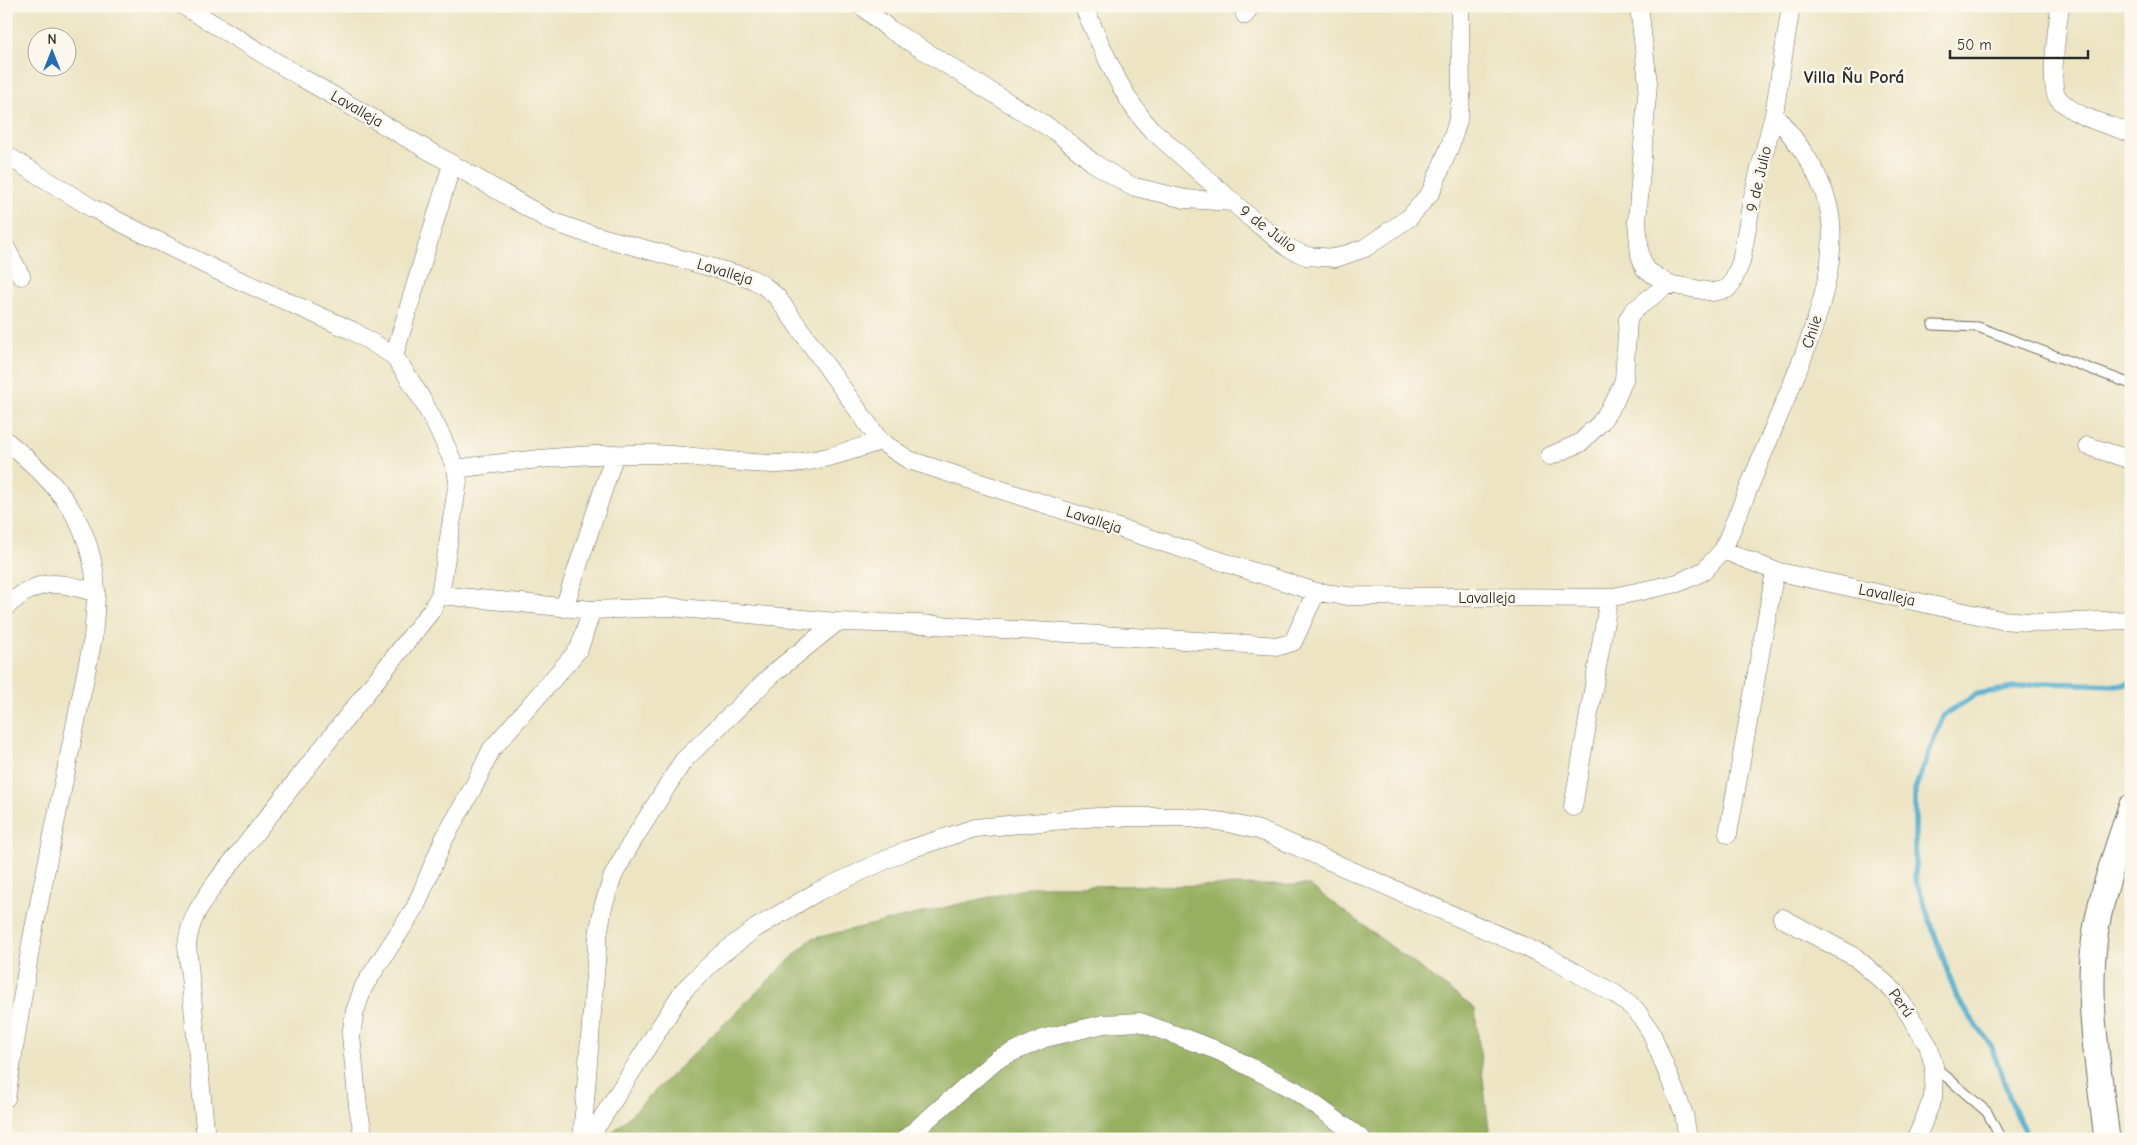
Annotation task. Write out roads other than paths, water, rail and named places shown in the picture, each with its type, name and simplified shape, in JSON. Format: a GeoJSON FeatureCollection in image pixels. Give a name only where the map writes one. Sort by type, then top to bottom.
{"type":"FeatureCollection","features":[{"type":"Feature","properties":{"kind":"main road"},"geometry":{"type":"LineString","coordinates":[[2107,1139],[2092,1012],[2092,965],[2096,928],[2105,890],[2131,808]]}},
{"type":"Feature","properties":{"kind":"street","name":"Lavalleja"},"geometry":{"type":"LineString","coordinates":[[184,6],[299,76],[551,221],[579,232],[750,278],[763,285],[777,297],[880,441],[909,460],[1316,592],[1348,596],[1609,598],[1678,583],[1704,571],[1723,550],[1775,570],[2001,620],[2042,624],[2131,620]]}},
{"type":"Feature","properties":{"kind":"street"},"geometry":{"type":"LineString","coordinates":[[862,6],[889,29],[1058,133],[1092,162],[1131,186],[1185,199],[1234,202]]}},
{"type":"Feature","properties":{"kind":"street","name":"9 de Julio"},"geometry":{"type":"LineString","coordinates":[[1083,6],[1136,112],[1150,128],[1287,247],[1306,256],[1336,258],[1365,248],[1410,217],[1431,192],[1450,146],[1458,120],[1462,59],[1460,6]]}},
{"type":"Feature","properties":{"kind":"street","name":"9 de Julio"},"geometry":{"type":"LineString","coordinates":[[1639,6],[1648,83],[1637,222],[1640,255],[1646,268],[1668,284],[1713,292],[1727,289],[1732,284],[1741,262],[1752,200],[1774,114],[1791,6]]}},
{"type":"Feature","properties":{"kind":"street"},"geometry":{"type":"LineString","coordinates":[[2060,6],[2053,78],[2057,97],[2072,110],[2131,133]]}},
{"type":"Feature","properties":{"kind":"street","name":"Chile"},"geometry":{"type":"LineString","coordinates":[[1723,550],[1815,329],[1828,271],[1831,240],[1828,205],[1814,169],[1797,140],[1774,114]]}},
{"type":"Feature","properties":{"kind":"street"},"geometry":{"type":"LineString","coordinates":[[6,155],[92,208],[214,269],[353,331],[394,356],[405,372],[448,450],[456,469],[458,480],[440,594],[431,611],[218,881],[197,910],[189,927],[187,946],[206,1139]]}},
{"type":"Feature","properties":{"kind":"street"},"geometry":{"type":"LineString","coordinates":[[394,356],[452,164]]}},
{"type":"Feature","properties":{"kind":"street"},"geometry":{"type":"LineString","coordinates":[[6,248],[21,276]]}},
{"type":"Feature","properties":{"kind":"street"},"geometry":{"type":"LineString","coordinates":[[1550,456],[1580,443],[1601,422],[1611,408],[1624,380],[1628,319],[1633,310],[1668,284]]}},
{"type":"Feature","properties":{"kind":"street"},"geometry":{"type":"LineString","coordinates":[[6,441],[35,466],[67,502],[80,523],[89,544],[96,593],[93,638],[32,938],[6,1098]]}},
{"type":"Feature","properties":{"kind":"street"},"geometry":{"type":"LineString","coordinates":[[456,469],[503,462],[615,454],[650,454],[777,464],[812,460],[852,451],[880,441]]}},
{"type":"Feature","properties":{"kind":"street"},"geometry":{"type":"LineString","coordinates":[[2088,446],[2131,460]]}},
{"type":"Feature","properties":{"kind":"street"},"geometry":{"type":"LineString","coordinates":[[564,608],[615,454]]}},
{"type":"Feature","properties":{"kind":"street"},"geometry":{"type":"LineString","coordinates":[[1728,834],[1775,570]]}},
{"type":"Feature","properties":{"kind":"street"},"geometry":{"type":"LineString","coordinates":[[6,607],[18,597],[43,584],[70,584],[96,593]]}},
{"type":"Feature","properties":{"kind":"street"},"geometry":{"type":"LineString","coordinates":[[440,594],[592,610],[670,607],[837,622],[929,624],[1280,646],[1292,642],[1316,592]]}},
{"type":"Feature","properties":{"kind":"street"},"geometry":{"type":"LineString","coordinates":[[1572,807],[1609,598]]}},
{"type":"Feature","properties":{"kind":"street"},"geometry":{"type":"LineString","coordinates":[[364,1139],[358,1107],[351,1035],[355,1011],[364,986],[415,908],[443,841],[475,784],[491,750],[579,649],[592,610]]}},
{"type":"Feature","properties":{"kind":"street"},"geometry":{"type":"LineString","coordinates":[[582,1139],[598,936],[603,907],[613,876],[630,845],[683,761],[775,672],[837,622]]}},
{"type":"Feature","properties":{"kind":"street"},"geometry":{"type":"LineString","coordinates":[[586,1139],[597,1126],[683,991],[720,955],[756,928],[817,892],[907,850],[975,828],[1098,818],[1181,818],[1224,822],[1259,830],[1548,957],[1615,994],[1636,1010],[1651,1032],[1684,1114],[1688,1139]]}},
{"type":"Feature","properties":{"kind":"street","name":"Perú"},"geometry":{"type":"LineString","coordinates":[[1782,918],[1855,957],[1895,992],[1928,1045],[1934,1066],[1933,1098],[1916,1139]]}},
{"type":"Feature","properties":{"kind":"street"},"geometry":{"type":"LineString","coordinates":[[905,1139],[997,1059],[1045,1038],[1104,1024],[1140,1022],[1219,1051],[1296,1092],[1362,1139]]}},
{"type":"Feature","properties":{"kind":"lane"},"geometry":{"type":"LineString","coordinates":[[1933,325],[1978,327],[2131,384]]}},
{"type":"Feature","properties":{"kind":"lane"},"geometry":{"type":"LineString","coordinates":[[1934,1066],[1987,1112],[2001,1139]]}},
{"type":"Feature","properties":{"kind":"waterway"},"geometry":{"type":"LineString","coordinates":[[2029,1139],[2016,1115],[1991,1046],[1957,998],[1915,878],[1915,789],[1943,716],[1977,694],[2044,683],[2123,685],[2131,683]]}},
{"type":"Feature","properties":{"kind":"district","name":"Villa Ñu Porá"},"geometry":{"type":"Point","coordinates":[1854,77]}}]}
